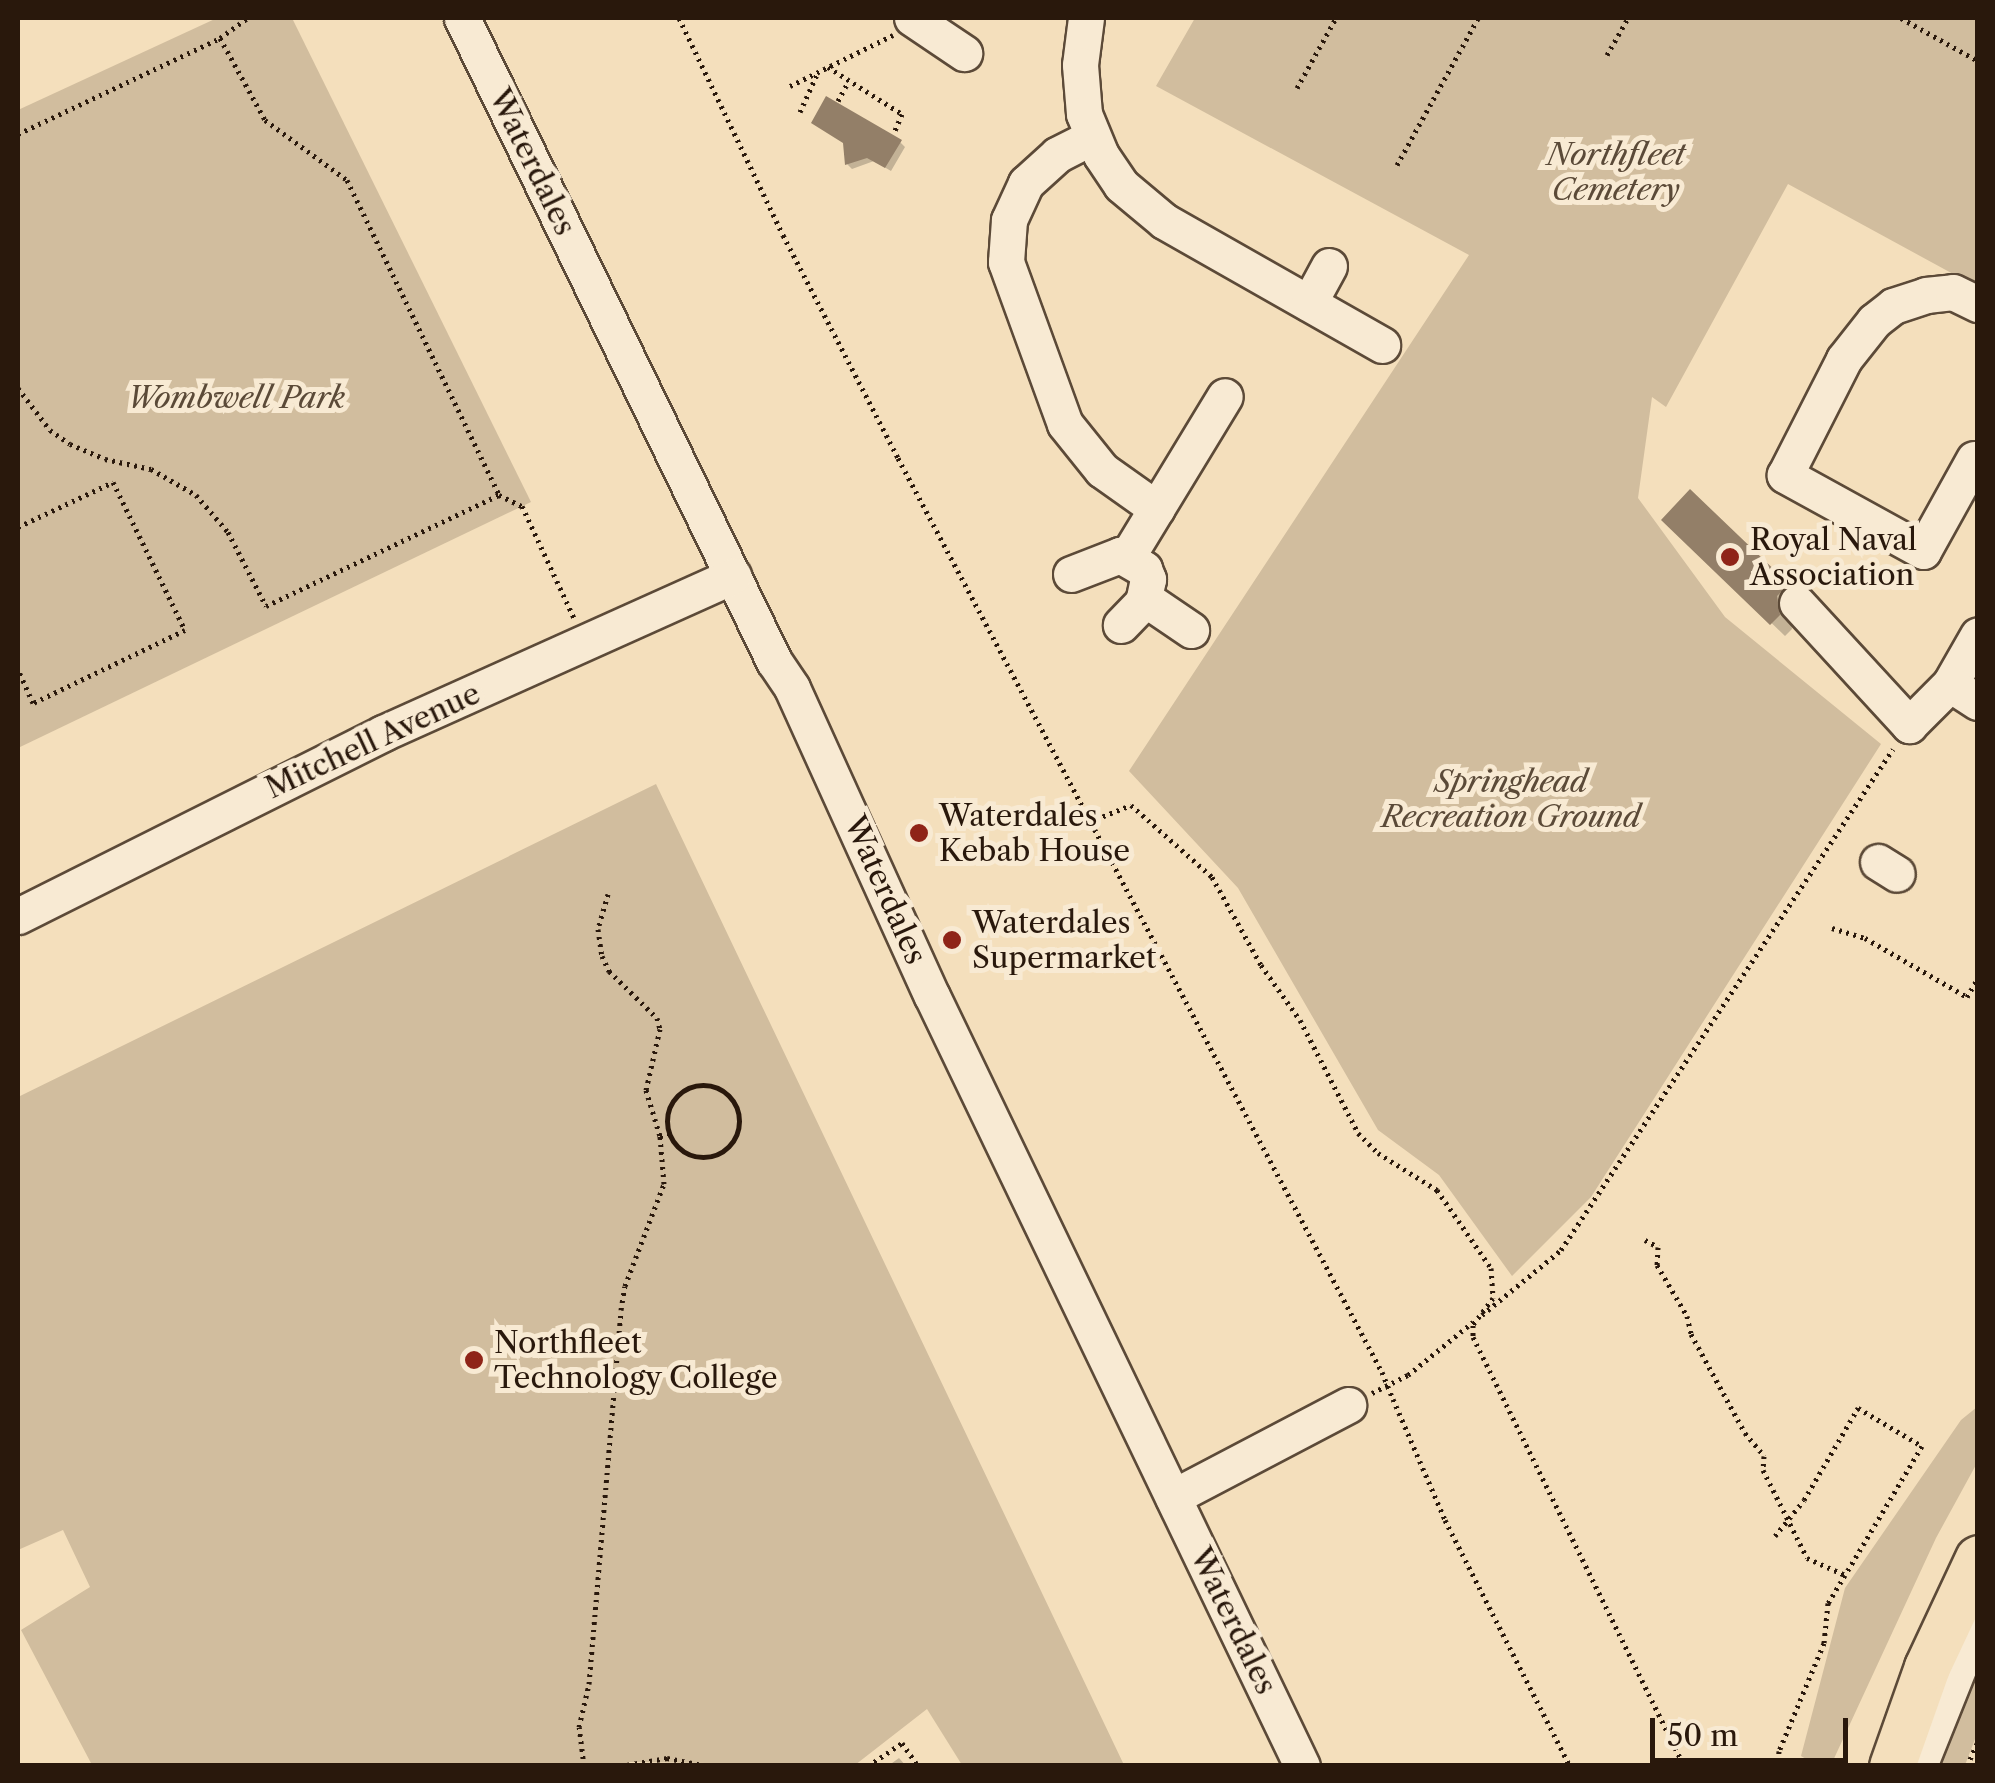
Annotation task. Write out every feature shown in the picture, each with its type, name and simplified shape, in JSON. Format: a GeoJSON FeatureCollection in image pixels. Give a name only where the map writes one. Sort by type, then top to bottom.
{"type":"FeatureCollection","features":[{"type":"Feature","properties":{"kind":"main road"},"geometry":{"type":"LineString","coordinates":[[1892,1766],[1927,1667],[1978,1558]]}},
{"type":"Feature","properties":{"kind":"street","name":"Waterdales"},"geometry":{"type":"LineString","coordinates":[[462,18],[733,576],[808,721],[888,903],[1302,1766]]}},
{"type":"Feature","properties":{"kind":"street"},"geometry":{"type":"LineString","coordinates":[[1086,18],[1080,88],[1092,137],[1122,185],[1151,212],[1382,345]]}},
{"type":"Feature","properties":{"kind":"street"},"geometry":{"type":"LineString","coordinates":[[905,22],[964,53]]}},
{"type":"Feature","properties":{"kind":"street"},"geometry":{"type":"LineString","coordinates":[[1092,137],[1057,154],[1026,183],[1007,227],[1006,262],[1060,417],[1102,470],[1157,509]]}},
{"type":"Feature","properties":{"kind":"street"},"geometry":{"type":"LineString","coordinates":[[1308,303],[1329,266]]}},
{"type":"Feature","properties":{"kind":"street"},"geometry":{"type":"LineString","coordinates":[[1974,459],[1923,551],[1785,474],[1844,359],[1874,322],[1893,306],[1926,294],[1953,292],[1978,304]]}},
{"type":"Feature","properties":{"kind":"street"},"geometry":{"type":"LineString","coordinates":[[1127,557],[1225,396]]}},
{"type":"Feature","properties":{"kind":"street"},"geometry":{"type":"LineString","coordinates":[[1071,574],[1118,556],[1127,557],[1147,574],[1132,612],[1191,630]]}},
{"type":"Feature","properties":{"kind":"street","name":"Mitchell Avenue"},"geometry":{"type":"LineString","coordinates":[[18,916],[383,733],[733,576]]}},
{"type":"Feature","properties":{"kind":"street"},"geometry":{"type":"LineString","coordinates":[[1797,602],[1909,726],[1964,693],[1978,635]]}},
{"type":"Feature","properties":{"kind":"street"},"geometry":{"type":"LineString","coordinates":[[1173,1497],[1348,1405]]}},
{"type":"Feature","properties":{"kind":"street"},"geometry":{"type":"LineString","coordinates":[[1919,1766],[1978,1620]]}},
{"type":"Feature","properties":{"kind":"path"},"geometry":{"type":"LineString","coordinates":[[18,134],[220,38],[248,18]]}},
{"type":"Feature","properties":{"kind":"path"},"geometry":{"type":"LineString","coordinates":[[679,18],[783,235],[1382,1372],[1445,1520],[1570,1766]]}},
{"type":"Feature","properties":{"kind":"path"},"geometry":{"type":"LineString","coordinates":[[1297,88],[1336,18]]}},
{"type":"Feature","properties":{"kind":"path"},"geometry":{"type":"LineString","coordinates":[[1397,165],[1478,18]]}},
{"type":"Feature","properties":{"kind":"path"},"geometry":{"type":"LineString","coordinates":[[1607,54],[1628,18]]}},
{"type":"Feature","properties":{"kind":"path"},"geometry":{"type":"LineString","coordinates":[[1902,18],[1978,60]]}},
{"type":"Feature","properties":{"kind":"path"},"geometry":{"type":"LineString","coordinates":[[790,86],[898,33],[905,22]]}},
{"type":"Feature","properties":{"kind":"path"},"geometry":{"type":"LineString","coordinates":[[220,38],[265,120],[347,180],[499,495],[522,506],[586,643]]}},
{"type":"Feature","properties":{"kind":"path"},"geometry":{"type":"LineString","coordinates":[[828,67],[902,114],[894,133]]}},
{"type":"Feature","properties":{"kind":"path"},"geometry":{"type":"LineString","coordinates":[[800,112],[818,72]]}},
{"type":"Feature","properties":{"kind":"path"},"geometry":{"type":"LineString","coordinates":[[838,101],[848,82]]}},
{"type":"Feature","properties":{"kind":"path"},"geometry":{"type":"LineString","coordinates":[[18,388],[50,430],[70,444],[104,459],[151,470],[196,494],[228,532],[266,606],[499,495]]}},
{"type":"Feature","properties":{"kind":"path"},"geometry":{"type":"LineString","coordinates":[[18,527],[113,482],[185,630],[33,703],[18,669]]}},
{"type":"Feature","properties":{"kind":"path"},"geometry":{"type":"LineString","coordinates":[[18,698],[28,692]]}},
{"type":"Feature","properties":{"kind":"path"},"geometry":{"type":"LineString","coordinates":[[1348,1405],[1408,1374],[1561,1250],[1909,726]]}},
{"type":"Feature","properties":{"kind":"path"},"geometry":{"type":"LineString","coordinates":[[1089,822],[1130,805],[1212,877],[1261,965],[1300,1020],[1358,1133],[1378,1153],[1437,1190],[1492,1268],[1493,1298],[1476,1320],[1472,1336],[1684,1766]]}},
{"type":"Feature","properties":{"kind":"path"},"geometry":{"type":"LineString","coordinates":[[584,1766],[579,1727],[591,1665],[624,1286],[664,1184],[660,1136],[646,1090],[660,1029],[657,1018],[609,971],[602,956],[598,929],[608,894]]}},
{"type":"Feature","properties":{"kind":"path"},"geometry":{"type":"LineString","coordinates":[[1832,928],[1865,938],[1966,996],[1978,978]]}},
{"type":"Feature","properties":{"kind":"path"},"geometry":{"type":"LineString","coordinates":[[700,1084],[722,1089],[736,1106],[739,1117],[734,1139],[717,1154],[694,1156],[684,1152],[669,1134],[672,1102],[688,1087],[700,1084]]}},
{"type":"Feature","properties":{"kind":"path"},"geometry":{"type":"LineString","coordinates":[[660,1136],[669,1134]]}},
{"type":"Feature","properties":{"kind":"path"},"geometry":{"type":"LineString","coordinates":[[1645,1240],[1658,1248],[1658,1265],[1745,1433],[1764,1456],[1763,1470],[1808,1559],[1818,1559],[1845,1575]]}},
{"type":"Feature","properties":{"kind":"path"},"geometry":{"type":"LineString","coordinates":[[1775,1536],[1802,1502],[1858,1408],[1922,1446],[1828,1604],[1824,1643],[1779,1751],[1778,1766]]}},
{"type":"Feature","properties":{"kind":"path"},"geometry":{"type":"LineString","coordinates":[[1967,1766],[1978,1741]]}},
{"type":"Feature","properties":{"kind":"path"},"geometry":{"type":"LineString","coordinates":[[868,1766],[902,1743],[918,1766]]}},
{"type":"Feature","properties":{"kind":"path"},"geometry":{"type":"LineString","coordinates":[[620,1766],[657,1762],[707,1766]]}},
{"type":"Feature","properties":{"kind":"green space","name":"Wombwell Park"},"geometry":{"type":"Polygon","coordinates":[[[217,18],[292,18],[531,502],[18,748],[18,110],[217,18]]]}},
{"type":"Feature","properties":{"kind":"green space","name":"Springhead Recreation Ground"},"geometry":{"type":"Polygon","coordinates":[[[1195,18],[1977,18],[1977,287],[1788,184],[1666,407],[1652,397],[1638,498],[1725,617],[1881,744],[1591,1197],[1512,1276],[1439,1175],[1378,1130],[1238,888],[1129,771],[1469,255],[1156,86],[1195,18]]]}},
{"type":"Feature","properties":{"kind":"green space","name":"Northfleet Technology College"},"geometry":{"type":"Polygon","coordinates":[[[656,784],[1124,1765],[962,1765],[927,1709],[855,1765],[92,1765],[21,1630],[90,1587],[63,1530],[18,1550],[18,1097],[656,784]]]}},
{"type":"Feature","properties":{"kind":"green space"},"geometry":{"type":"Polygon","coordinates":[[[1977,1407],[1977,1463],[1936,1538],[1831,1765],[1816,1765],[1801,1756],[1845,1588],[1961,1420],[1977,1407]]]}},
{"type":"Feature","properties":{"kind":"green space"},"geometry":{"type":"Polygon","coordinates":[[[1977,1653],[1977,1734],[1965,1765],[1933,1766],[1977,1653]]]}},
{"type":"Feature","properties":{"kind":"building"},"geometry":{"type":"Polygon","coordinates":[[[826,96],[902,140],[885,168],[867,158],[845,165],[843,143],[811,123],[826,96]]]}},
{"type":"Feature","properties":{"kind":"building","name":"Royal Naval Association"},"geometry":{"type":"Polygon","coordinates":[[[1690,489],[1789,584],[1777,596],[1780,615],[1770,625],[1661,520],[1690,489]]]}},
{"type":"Feature","properties":{"kind":"place","name":"Royal Naval Association"},"geometry":{"type":"Point","coordinates":[1730,557]}},
{"type":"Feature","properties":{"kind":"place","name":"Waterdales Kebab House"},"geometry":{"type":"Point","coordinates":[919,833]}},
{"type":"Feature","properties":{"kind":"place","name":"Waterdales Supermarket"},"geometry":{"type":"Point","coordinates":[952,940]}},
{"type":"Feature","properties":{"kind":"place","name":"Northfleet Technology College"},"geometry":{"type":"Point","coordinates":[474,1360]}},
{"type":"Feature","properties":{"kind":"park label","name":"Northfleet Cemetery"},"geometry":{"type":"Point","coordinates":[1616,172]}}]}
